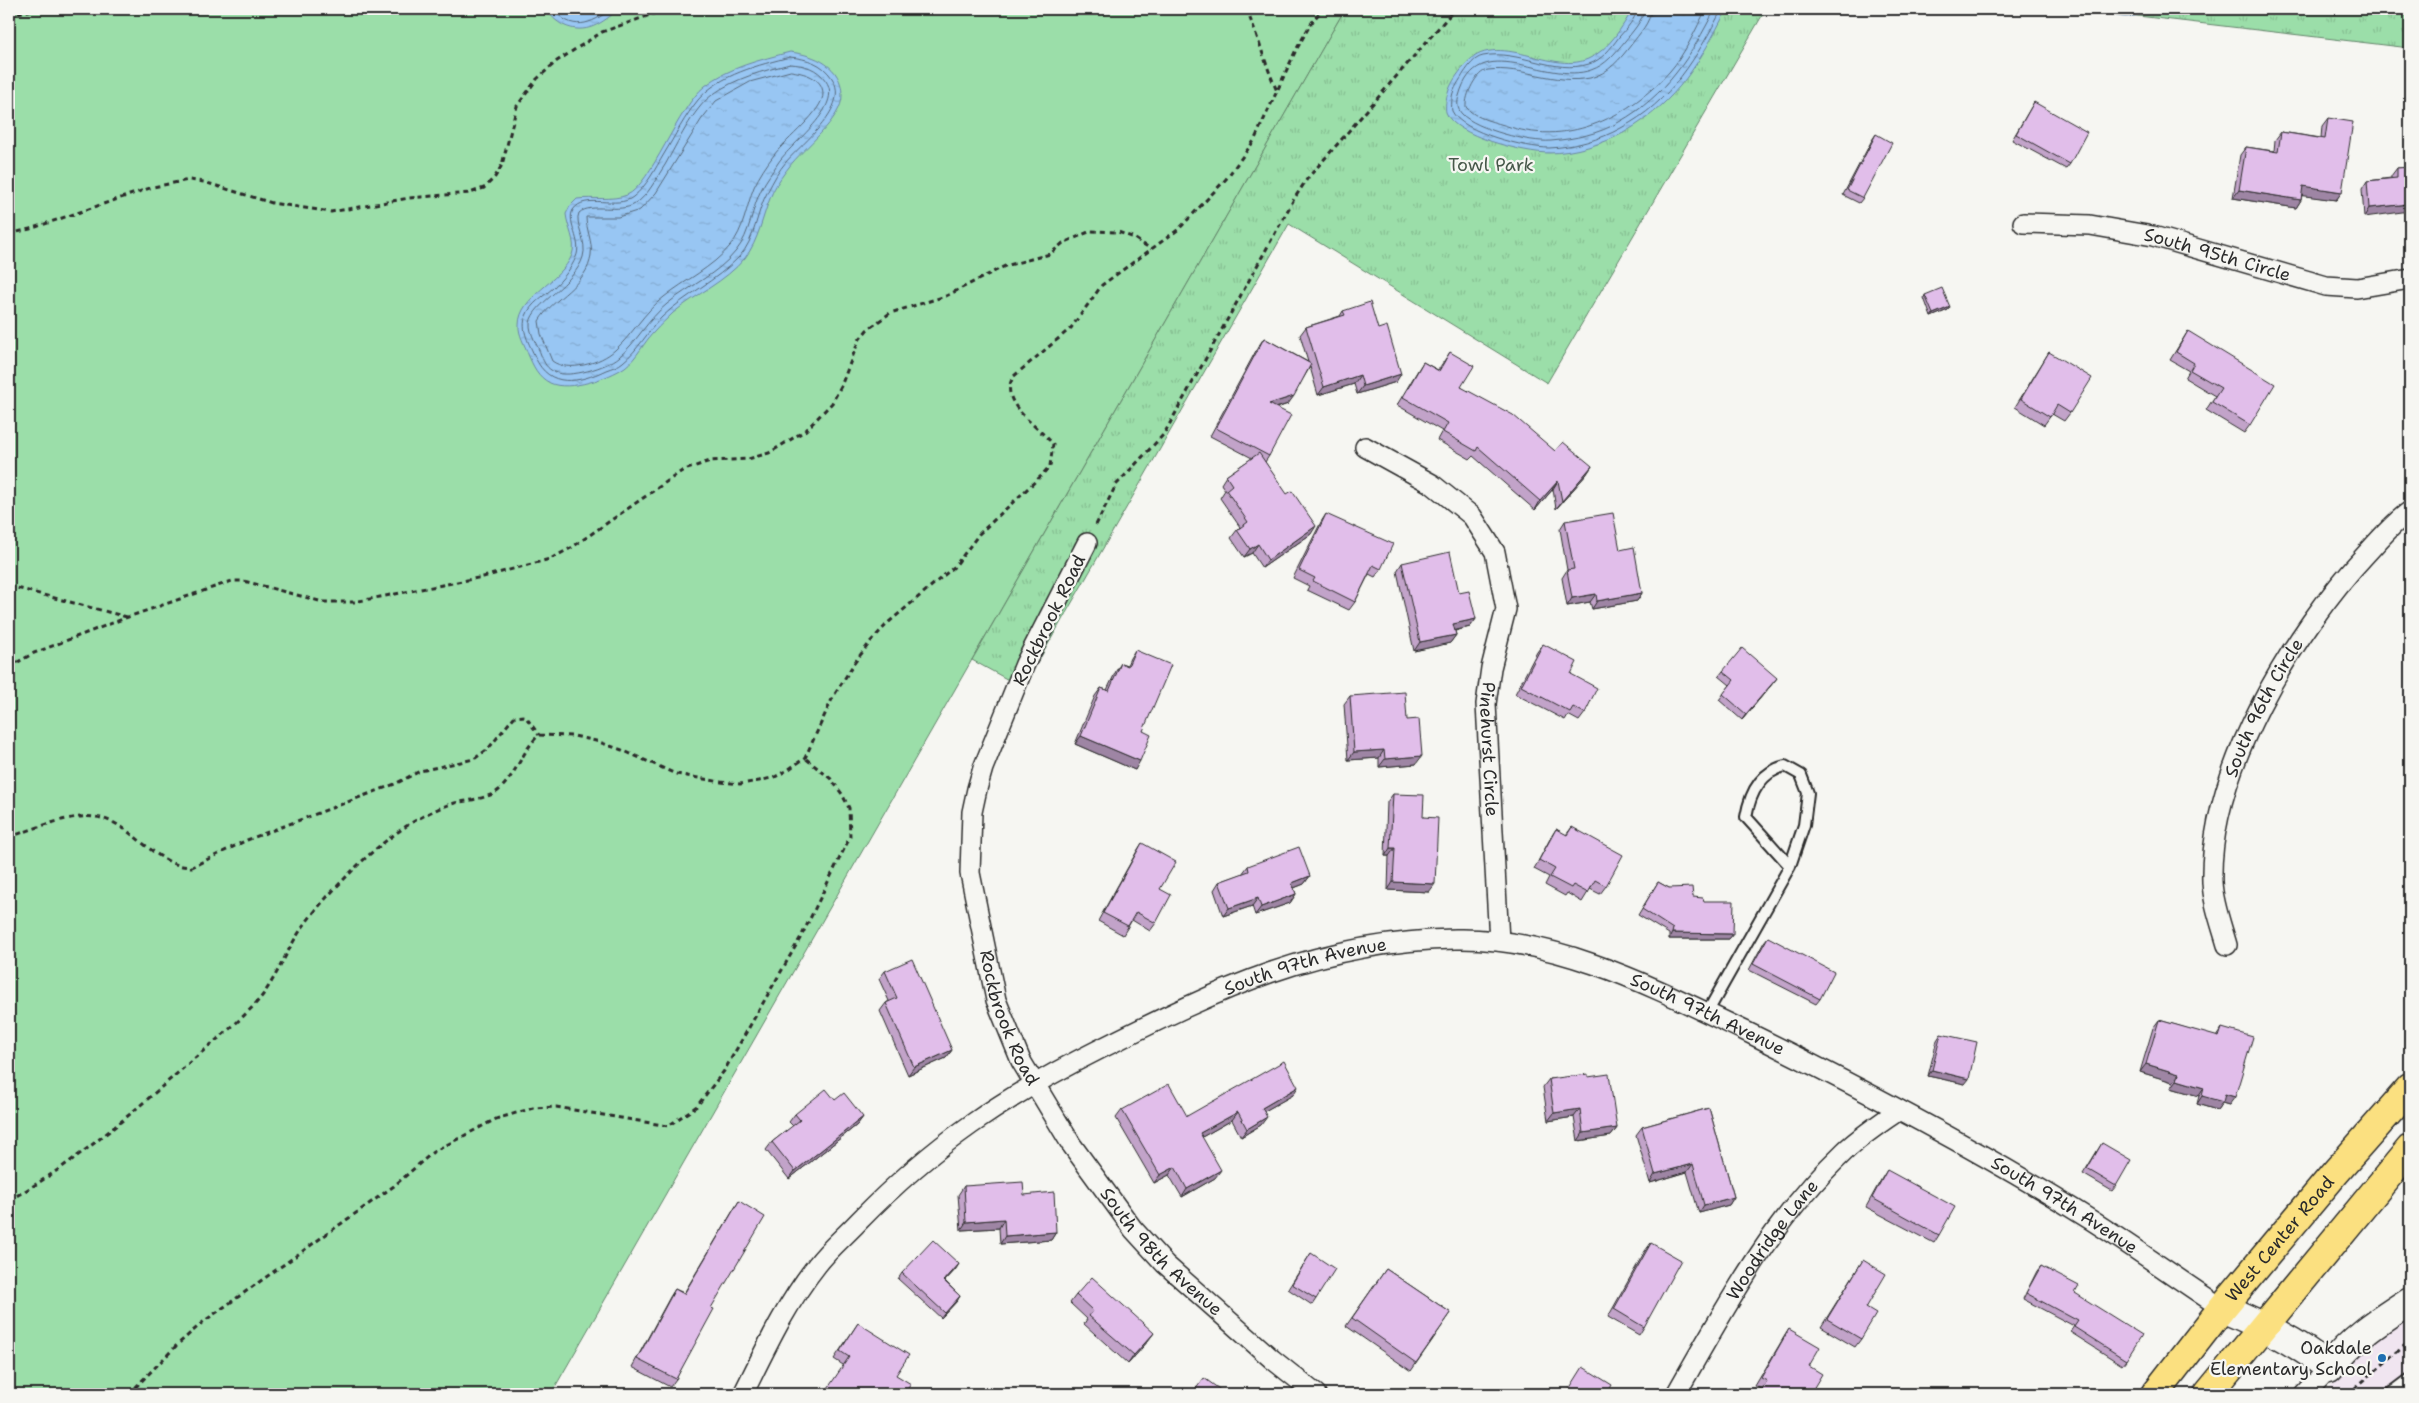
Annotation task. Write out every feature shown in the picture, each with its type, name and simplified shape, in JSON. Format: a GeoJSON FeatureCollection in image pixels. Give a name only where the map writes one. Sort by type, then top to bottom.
{"type":"FeatureCollection","features":[{"type":"Feature","properties":{"kind":"main road","name":"West Center Road"},"geometry":{"type":"LineString","coordinates":[[2155,1394],[2222,1308],[2335,1173],[2410,1088]]}},
{"type":"Feature","properties":{"kind":"main road"},"geometry":{"type":"LineString","coordinates":[[2208,1394],[2410,1149]]}},
{"type":"Feature","properties":{"kind":"street","name":"South 95th Circle"},"geometry":{"type":"LineString","coordinates":[[2023,223],[2090,225],[2153,236],[2326,286],[2357,288],[2410,279]]}},
{"type":"Feature","properties":{"kind":"street","name":"Pinehurst Circle"},"geometry":{"type":"LineString","coordinates":[[1365,447],[1432,484],[1472,516],[1495,552],[1506,609],[1491,668],[1486,704],[1499,941]]}},
{"type":"Feature","properties":{"kind":"street","name":"South 96th Circle"},"geometry":{"type":"LineString","coordinates":[[2227,944],[2213,895],[2212,880],[2217,837],[2224,805],[2248,732],[2267,692],[2314,615],[2356,565],[2410,511]]}},
{"type":"Feature","properties":{"kind":"street","name":"Rockbrook Road"},"geometry":{"type":"LineString","coordinates":[[743,1394],[775,1330],[817,1265],[899,1180],[959,1131],[1008,1098],[1035,1084],[1006,1030],[996,1000],[971,882],[972,812],[983,768],[1025,664],[1087,543]]}},
{"type":"Feature","properties":{"kind":"street","name":"South 97th Avenue"},"geometry":{"type":"LineString","coordinates":[[1035,1084],[1192,1004],[1279,968],[1354,947],[1386,943],[1459,938],[1527,944],[1603,968],[1670,995],[1859,1087],[1960,1143],[2089,1219],[2222,1308],[2263,1326],[2299,1346],[2329,1368]]}},
{"type":"Feature","properties":{"kind":"street","name":"South 98th Avenue"},"geometry":{"type":"LineString","coordinates":[[1035,1084],[1081,1159],[1133,1230],[1165,1264],[1272,1359],[1316,1394]]}},
{"type":"Feature","properties":{"kind":"street","name":"Woodridge Lane"},"geometry":{"type":"LineString","coordinates":[[1676,1394],[1740,1283],[1772,1234],[1809,1189],[1845,1151],[1899,1110]]}},
{"type":"Feature","properties":{"kind":"street"},"geometry":{"type":"LineString","coordinates":[[2305,1394],[2350,1343],[2369,1327],[2410,1301]]}},
{"type":"Feature","properties":{"kind":"lane"},"geometry":{"type":"LineString","coordinates":[[1706,1013],[1790,866],[1804,825],[1808,793],[1801,775],[1785,766],[1772,769],[1761,780],[1749,799],[1746,817],[1790,866]]}},
{"type":"Feature","properties":{"kind":"lane"},"geometry":{"type":"LineString","coordinates":[[2390,1394],[2410,1379]]}},
{"type":"Feature","properties":{"kind":"path"},"geometry":{"type":"LineString","coordinates":[[9,15],[36,9]]}},
{"type":"Feature","properties":{"kind":"path"},"geometry":{"type":"LineString","coordinates":[[9,234],[30,229],[153,188],[189,180],[204,182],[272,204],[331,212],[409,198],[470,193],[484,188],[496,177],[502,165],[517,106],[537,79],[557,61],[602,32],[667,9]]}},
{"type":"Feature","properties":{"kind":"path"},"geometry":{"type":"LineString","coordinates":[[1246,9],[1257,32],[1270,75],[1278,92]]}},
{"type":"Feature","properties":{"kind":"path"},"geometry":{"type":"LineString","coordinates":[[9,1200],[28,1190],[103,1135],[239,1019],[269,985],[300,931],[333,891],[391,836],[446,805],[498,791],[509,778],[529,744],[539,735],[574,736],[596,741],[622,750],[676,774],[740,784],[775,777],[805,758],[834,697],[854,662],[871,641],[889,622],[955,566],[979,534],[1050,466],[1053,444],[1016,407],[1010,396],[1009,383],[1014,376],[1071,328],[1102,285],[1179,229],[1226,179],[1254,141],[1299,45],[1322,9]]}},
{"type":"Feature","properties":{"kind":"path"},"geometry":{"type":"LineString","coordinates":[[1087,543],[1116,485],[1164,434],[1294,199],[1307,179],[1456,9]]}},
{"type":"Feature","properties":{"kind":"path"},"geometry":{"type":"LineString","coordinates":[[9,667],[34,653],[128,617],[232,581],[244,581],[323,602],[354,602],[483,577],[550,559],[571,548],[682,471],[710,461],[748,459],[769,453],[806,430],[832,403],[841,386],[859,340],[867,330],[890,313],[946,296],[1005,266],[1050,254],[1063,243],[1091,231],[1118,232],[1132,237],[1151,249]]}},
{"type":"Feature","properties":{"kind":"path"},"geometry":{"type":"LineString","coordinates":[[9,586],[128,617]]}},
{"type":"Feature","properties":{"kind":"path"},"geometry":{"type":"LineString","coordinates":[[9,837],[73,818],[94,817],[119,827],[171,862],[183,867],[192,867],[247,840],[395,784],[420,771],[474,759],[488,749],[514,717],[525,716],[539,735]]}},
{"type":"Feature","properties":{"kind":"path"},"geometry":{"type":"LineString","coordinates":[[129,1394],[177,1344],[203,1322],[394,1186],[433,1152],[470,1131],[517,1112],[534,1108],[556,1107],[668,1126],[697,1106],[724,1072],[802,935],[850,837],[849,808],[842,794],[831,779],[805,758]]}},
{"type":"Feature","properties":{"kind":"path"},"geometry":{"type":"LineString","coordinates":[[2348,1394],[2410,1341]]}},
{"type":"Feature","properties":{"kind":"shaded area","name":"Oakdale Elementary School"},"geometry":{"type":"Polygon","coordinates":[[[2410,1313],[2410,1394],[2324,1394],[2360,1351],[2410,1313]]]}},
{"type":"Feature","properties":{"kind":"green space"},"geometry":{"type":"Polygon","coordinates":[[[9,9],[1345,9],[551,1394],[9,1394],[9,9]]]}},
{"type":"Feature","properties":{"kind":"green space","name":"Towl Park"},"geometry":{"type":"Polygon","coordinates":[[[1345,9],[1766,9],[1547,383],[1289,224],[1023,688],[972,660],[1345,9]]]}},
{"type":"Feature","properties":{"kind":"green space"},"geometry":{"type":"Polygon","coordinates":[[[2078,9],[2410,9],[2410,48],[2368,43],[2078,9]]]}},
{"type":"Feature","properties":{"kind":"water"},"geometry":{"type":"Polygon","coordinates":[[[547,9],[619,9],[600,23],[579,29],[561,24],[547,9]]]}},
{"type":"Feature","properties":{"kind":"water"},"geometry":{"type":"Polygon","coordinates":[[[1633,9],[1727,9],[1686,79],[1660,107],[1625,132],[1578,150],[1549,153],[1524,150],[1491,142],[1462,129],[1451,121],[1446,112],[1449,90],[1461,70],[1474,57],[1488,51],[1505,51],[1556,61],[1573,62],[1588,59],[1609,44],[1633,9]]]}},
{"type":"Feature","properties":{"kind":"water"},"geometry":{"type":"Polygon","coordinates":[[[2097,9],[2152,9],[2145,13],[2125,17],[2112,15],[2097,9]]]}},
{"type":"Feature","properties":{"kind":"water"},"geometry":{"type":"Polygon","coordinates":[[[790,52],[817,59],[832,69],[841,85],[841,104],[829,124],[786,170],[779,181],[771,196],[754,244],[745,258],[729,274],[673,313],[650,336],[625,367],[599,379],[578,385],[558,385],[546,381],[536,371],[532,363],[521,336],[519,325],[521,315],[526,306],[567,265],[572,255],[573,240],[566,214],[570,206],[577,199],[615,198],[627,195],[646,177],[685,110],[705,86],[714,79],[735,69],[790,52]]]}},
{"type":"Feature","properties":{"kind":"building"},"geometry":{"type":"Polygon","coordinates":[[[2034,102],[2087,132],[2070,164],[2016,134],[2034,102]]]}},
{"type":"Feature","properties":{"kind":"building"},"geometry":{"type":"Polygon","coordinates":[[[2328,118],[2353,122],[2342,192],[2303,186],[2301,200],[2239,190],[2246,147],[2278,152],[2281,132],[2325,139],[2328,118]]]}},
{"type":"Feature","properties":{"kind":"building"},"geometry":{"type":"Polygon","coordinates":[[[1876,134],[1892,143],[1863,198],[1847,190],[1876,134]]]}},
{"type":"Feature","properties":{"kind":"building"},"geometry":{"type":"Polygon","coordinates":[[[2410,167],[2410,204],[2369,208],[2367,181],[2397,178],[2397,168],[2410,167]]]}},
{"type":"Feature","properties":{"kind":"building"},"geometry":{"type":"Polygon","coordinates":[[[1942,288],[1950,307],[1933,314],[1925,295],[1942,288]]]}},
{"type":"Feature","properties":{"kind":"building"},"geometry":{"type":"Polygon","coordinates":[[[1370,302],[1378,329],[1387,326],[1401,374],[1363,386],[1360,375],[1324,387],[1306,327],[1345,315],[1343,311],[1370,302]]]}},
{"type":"Feature","properties":{"kind":"building"},"geometry":{"type":"Polygon","coordinates":[[[2188,331],[2275,384],[2250,425],[2212,402],[2221,388],[2190,370],[2194,363],[2176,352],[2188,331]]]}},
{"type":"Feature","properties":{"kind":"building"},"geometry":{"type":"Polygon","coordinates":[[[1264,338],[1311,364],[1294,396],[1269,404],[1291,415],[1269,456],[1216,428],[1264,338]]]}},
{"type":"Feature","properties":{"kind":"building"},"geometry":{"type":"Polygon","coordinates":[[[1450,352],[1474,366],[1461,387],[1513,415],[1555,451],[1563,442],[1592,466],[1562,501],[1558,481],[1540,501],[1478,447],[1476,451],[1443,432],[1448,423],[1403,397],[1423,362],[1439,371],[1450,352]]]}},
{"type":"Feature","properties":{"kind":"building"},"geometry":{"type":"Polygon","coordinates":[[[2049,352],[2092,378],[2070,413],[2057,405],[2050,417],[2021,399],[2049,352]]]}},
{"type":"Feature","properties":{"kind":"building"},"geometry":{"type":"Polygon","coordinates":[[[1259,453],[1287,494],[1292,491],[1316,526],[1268,560],[1258,544],[1250,549],[1237,530],[1248,522],[1226,490],[1232,485],[1226,476],[1259,453]]]}},
{"type":"Feature","properties":{"kind":"building"},"geometry":{"type":"Polygon","coordinates":[[[1613,513],[1620,550],[1634,547],[1642,593],[1597,601],[1596,594],[1572,598],[1567,570],[1574,569],[1565,521],[1613,513]]]}},
{"type":"Feature","properties":{"kind":"building"},"geometry":{"type":"Polygon","coordinates":[[[1326,514],[1393,544],[1381,569],[1373,565],[1355,602],[1313,581],[1315,578],[1299,570],[1326,514]]]}},
{"type":"Feature","properties":{"kind":"building"},"geometry":{"type":"Polygon","coordinates":[[[1450,552],[1459,593],[1469,591],[1476,619],[1453,624],[1456,635],[1420,642],[1402,563],[1450,552]]]}},
{"type":"Feature","properties":{"kind":"building"},"geometry":{"type":"Polygon","coordinates":[[[1543,644],[1577,662],[1571,674],[1597,688],[1585,713],[1573,707],[1570,712],[1521,686],[1543,644]]]}},
{"type":"Feature","properties":{"kind":"building"},"geometry":{"type":"Polygon","coordinates":[[[1742,648],[1777,678],[1746,714],[1723,694],[1734,680],[1723,671],[1742,648]]]}},
{"type":"Feature","properties":{"kind":"building"},"geometry":{"type":"Polygon","coordinates":[[[1135,650],[1171,665],[1143,731],[1151,735],[1140,761],[1081,736],[1101,688],[1109,691],[1121,663],[1128,666],[1135,650]]]}},
{"type":"Feature","properties":{"kind":"building"},"geometry":{"type":"Polygon","coordinates":[[[1405,692],[1407,720],[1419,719],[1422,756],[1385,759],[1384,750],[1354,752],[1350,696],[1405,692]]]}},
{"type":"Feature","properties":{"kind":"building"},"geometry":{"type":"Polygon","coordinates":[[[1393,794],[1424,795],[1423,817],[1438,818],[1435,884],[1393,882],[1395,848],[1390,848],[1393,794]]]}},
{"type":"Feature","properties":{"kind":"building"},"geometry":{"type":"Polygon","coordinates":[[[1572,827],[1623,855],[1606,886],[1595,880],[1588,893],[1573,885],[1571,888],[1550,877],[1555,869],[1539,860],[1556,829],[1567,835],[1572,827]]]}},
{"type":"Feature","properties":{"kind":"building"},"geometry":{"type":"Polygon","coordinates":[[[1142,843],[1176,862],[1160,889],[1171,895],[1156,923],[1136,912],[1128,926],[1103,913],[1142,843]]]}},
{"type":"Feature","properties":{"kind":"building"},"geometry":{"type":"Polygon","coordinates":[[[1299,847],[1310,876],[1292,883],[1296,894],[1261,907],[1258,898],[1229,908],[1219,882],[1249,871],[1248,866],[1299,847]]]}},
{"type":"Feature","properties":{"kind":"building"},"geometry":{"type":"Polygon","coordinates":[[[1658,882],[1669,888],[1692,887],[1693,897],[1703,898],[1704,901],[1734,901],[1733,934],[1672,933],[1673,929],[1642,909],[1658,882]]]}},
{"type":"Feature","properties":{"kind":"building"},"geometry":{"type":"Polygon","coordinates":[[[1768,937],[1834,972],[1820,999],[1753,964],[1768,937]]]}},
{"type":"Feature","properties":{"kind":"building"},"geometry":{"type":"Polygon","coordinates":[[[912,959],[952,1050],[914,1067],[886,1003],[897,998],[885,971],[912,959]]]}},
{"type":"Feature","properties":{"kind":"building"},"geometry":{"type":"Polygon","coordinates":[[[2159,1020],[2219,1037],[2222,1028],[2253,1037],[2235,1097],[2225,1094],[2223,1102],[2202,1096],[2204,1088],[2177,1080],[2179,1074],[2146,1064],[2159,1020]]]}},
{"type":"Feature","properties":{"kind":"building"},"geometry":{"type":"Polygon","coordinates":[[[1941,1034],[1977,1042],[1969,1079],[1932,1070],[1941,1034]]]}},
{"type":"Feature","properties":{"kind":"building"},"geometry":{"type":"Polygon","coordinates":[[[1284,1061],[1298,1087],[1262,1108],[1267,1117],[1247,1129],[1238,1112],[1200,1133],[1221,1170],[1187,1189],[1175,1167],[1160,1175],[1122,1110],[1169,1084],[1187,1116],[1284,1061]]]}},
{"type":"Feature","properties":{"kind":"building"},"geometry":{"type":"Polygon","coordinates":[[[1588,1074],[1588,1077],[1609,1074],[1617,1128],[1583,1133],[1580,1109],[1554,1113],[1549,1079],[1588,1074]]]}},
{"type":"Feature","properties":{"kind":"building"},"geometry":{"type":"Polygon","coordinates":[[[826,1089],[835,1100],[844,1093],[863,1117],[795,1171],[772,1142],[800,1120],[795,1114],[826,1089]]]}},
{"type":"Feature","properties":{"kind":"building"},"geometry":{"type":"Polygon","coordinates":[[[1709,1108],[1734,1197],[1704,1205],[1693,1164],[1655,1174],[1642,1127],[1709,1108]]]}},
{"type":"Feature","properties":{"kind":"building"},"geometry":{"type":"Polygon","coordinates":[[[2102,1143],[2131,1160],[2116,1186],[2087,1169],[2102,1143]]]}},
{"type":"Feature","properties":{"kind":"building"},"geometry":{"type":"Polygon","coordinates":[[[1887,1170],[1955,1207],[1939,1235],[1872,1198],[1887,1170]]]}},
{"type":"Feature","properties":{"kind":"building"},"geometry":{"type":"Polygon","coordinates":[[[1023,1182],[1024,1195],[1054,1192],[1056,1232],[1005,1236],[1004,1219],[966,1222],[964,1186],[1023,1182]]]}},
{"type":"Feature","properties":{"kind":"building"},"geometry":{"type":"Polygon","coordinates":[[[739,1201],[765,1217],[711,1308],[714,1309],[676,1379],[637,1359],[675,1289],[684,1294],[739,1201]]]}},
{"type":"Feature","properties":{"kind":"building"},"geometry":{"type":"Polygon","coordinates":[[[933,1240],[959,1264],[944,1281],[960,1296],[945,1313],[902,1273],[933,1240]]]}},
{"type":"Feature","properties":{"kind":"building"},"geometry":{"type":"Polygon","coordinates":[[[1651,1243],[1681,1260],[1644,1327],[1614,1309],[1651,1243]]]}},
{"type":"Feature","properties":{"kind":"building"},"geometry":{"type":"Polygon","coordinates":[[[1311,1253],[1335,1269],[1316,1299],[1292,1284],[1311,1253]]]}},
{"type":"Feature","properties":{"kind":"building"},"geometry":{"type":"Polygon","coordinates":[[[1863,1260],[1886,1274],[1866,1308],[1876,1314],[1861,1339],[1827,1319],[1863,1260]]]}},
{"type":"Feature","properties":{"kind":"building"},"geometry":{"type":"Polygon","coordinates":[[[2041,1266],[2079,1286],[2075,1293],[2142,1335],[2126,1360],[2074,1327],[2078,1321],[2026,1293],[2041,1266]]]}},
{"type":"Feature","properties":{"kind":"building"},"geometry":{"type":"Polygon","coordinates":[[[1386,1269],[1451,1313],[1416,1363],[1352,1318],[1386,1269]]]}},
{"type":"Feature","properties":{"kind":"building"},"geometry":{"type":"Polygon","coordinates":[[[1092,1277],[1154,1333],[1134,1355],[1089,1316],[1093,1311],[1076,1295],[1092,1277]]]}},
{"type":"Feature","properties":{"kind":"building"},"geometry":{"type":"Polygon","coordinates":[[[858,1323],[909,1355],[896,1375],[911,1384],[904,1394],[824,1394],[849,1357],[840,1351],[858,1323]]]}},
{"type":"Feature","properties":{"kind":"building"},"geometry":{"type":"Polygon","coordinates":[[[1789,1329],[1820,1347],[1809,1366],[1822,1374],[1810,1394],[1759,1394],[1767,1381],[1761,1378],[1789,1329]]]}},
{"type":"Feature","properties":{"kind":"building"},"geometry":{"type":"Polygon","coordinates":[[[1583,1367],[1612,1385],[1607,1394],[1566,1394],[1583,1367]]]}},
{"type":"Feature","properties":{"kind":"building"},"geometry":{"type":"Polygon","coordinates":[[[1204,1378],[1226,1394],[1192,1394],[1204,1378]]]}},
{"type":"Feature","properties":{"kind":"place","name":"Oakdale Elementary School"},"geometry":{"type":"Point","coordinates":[2382,1358]}}]}
